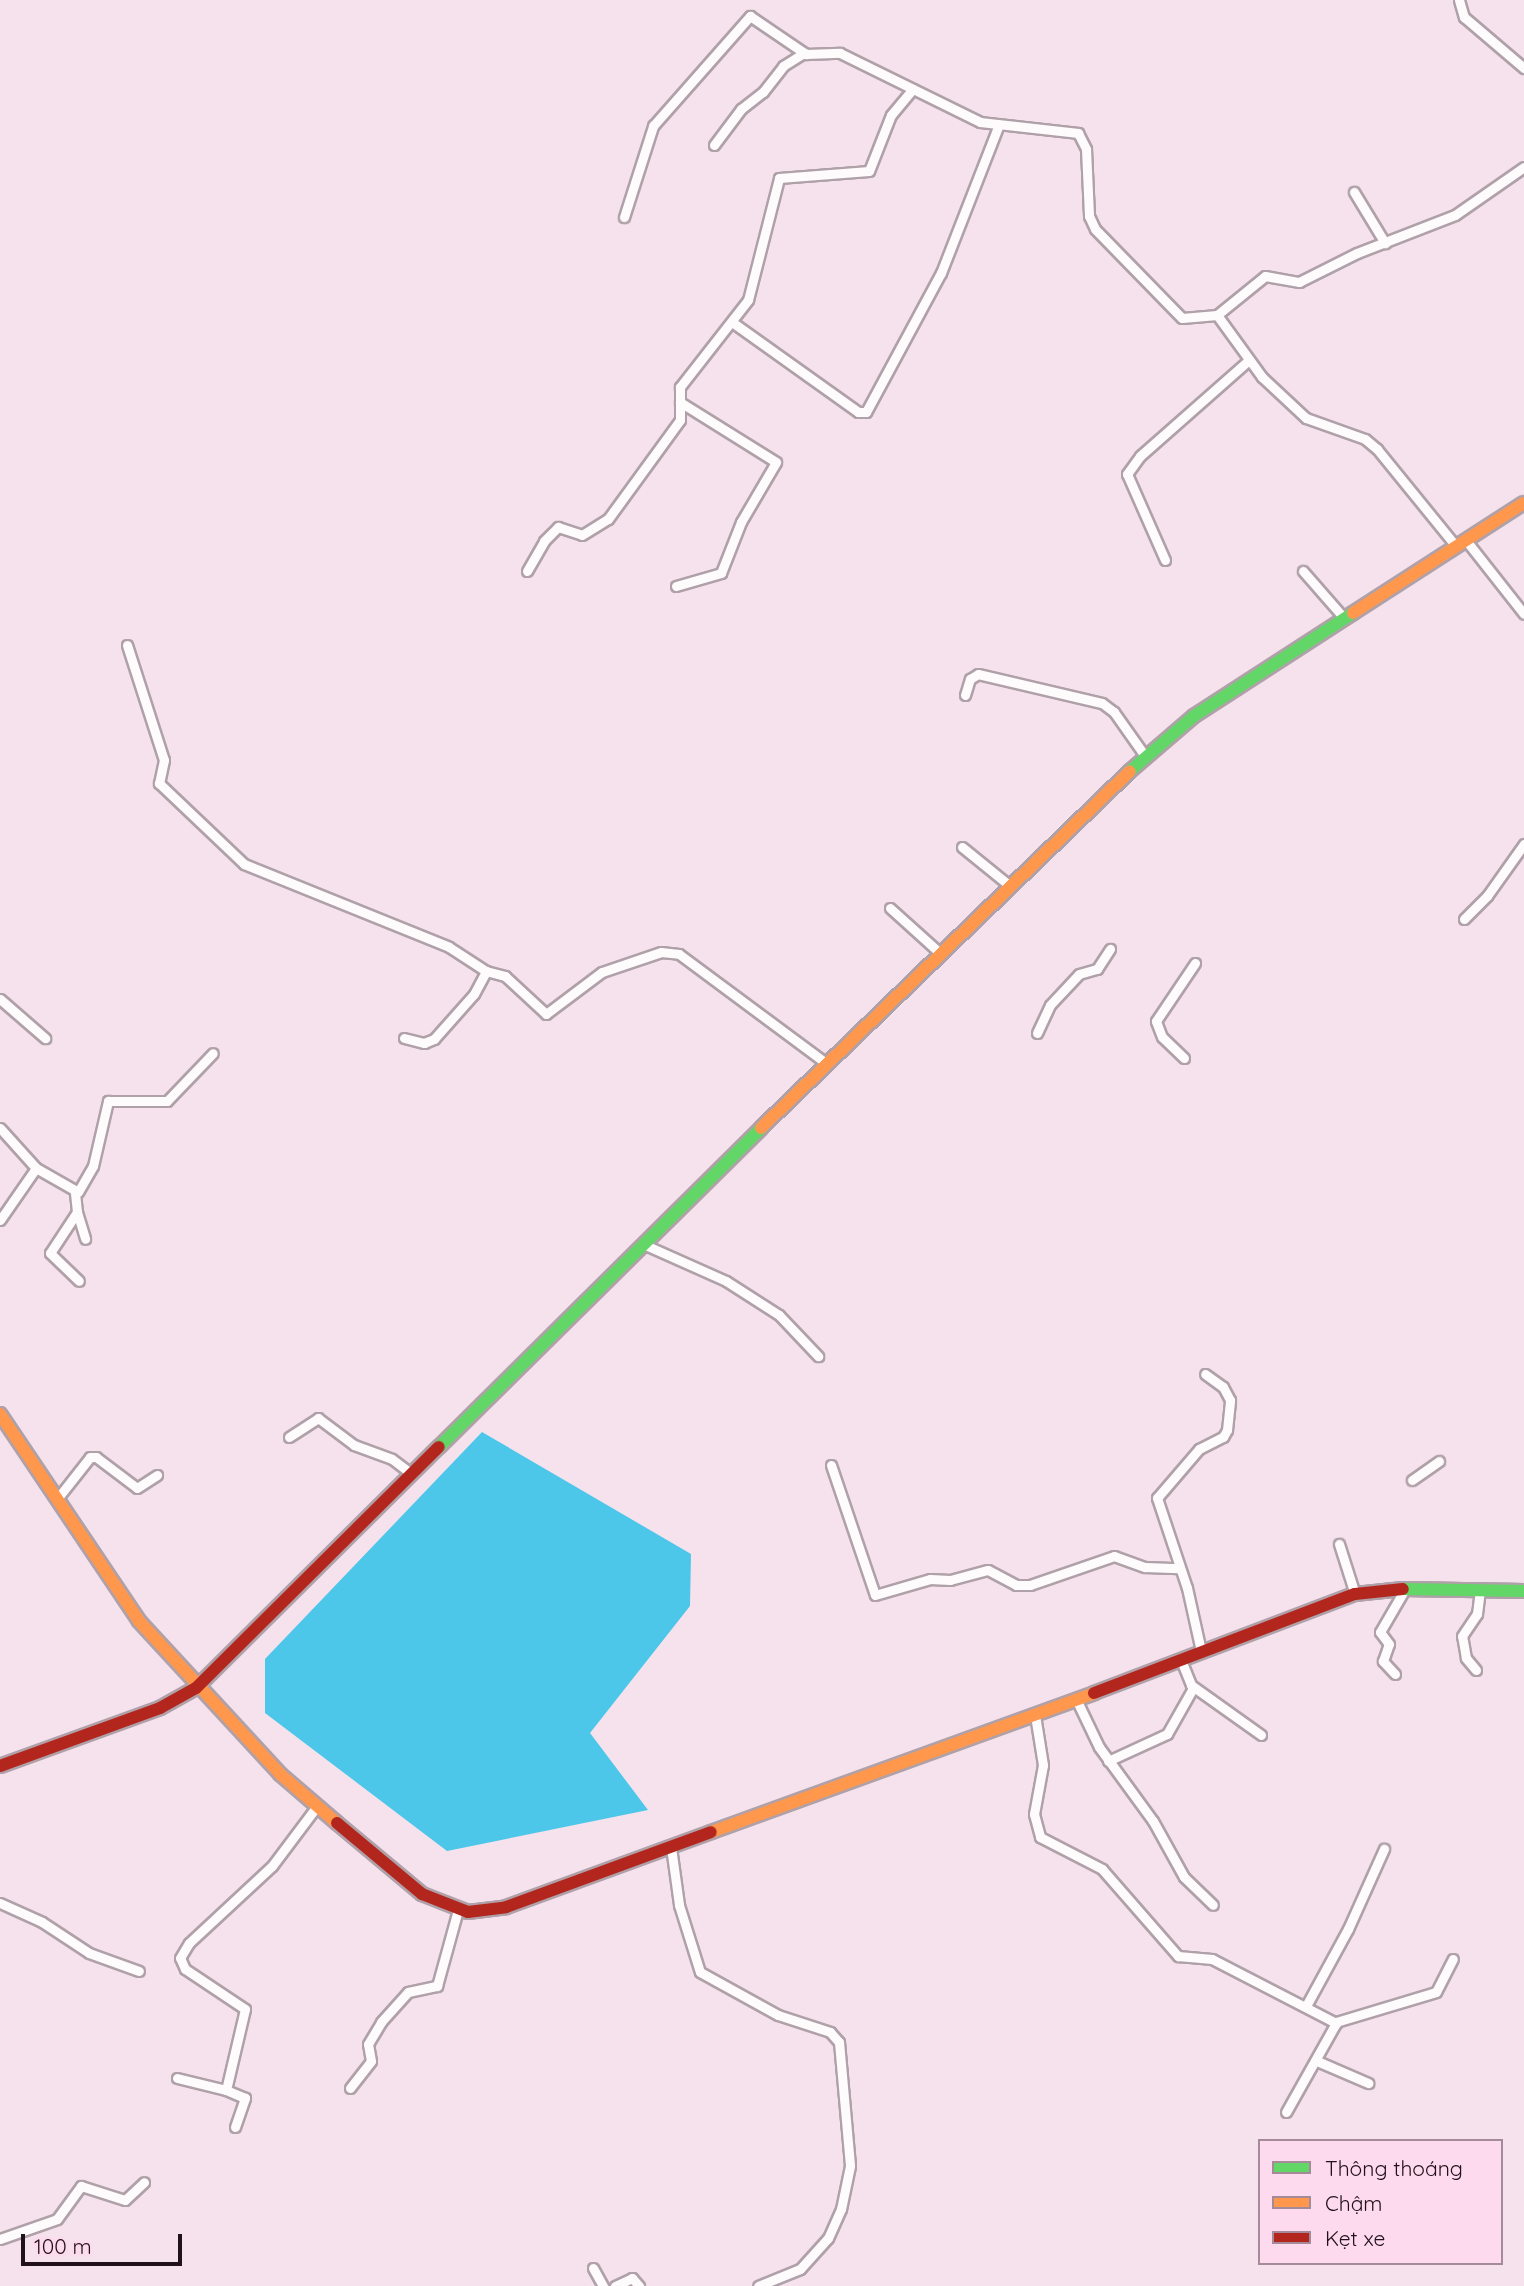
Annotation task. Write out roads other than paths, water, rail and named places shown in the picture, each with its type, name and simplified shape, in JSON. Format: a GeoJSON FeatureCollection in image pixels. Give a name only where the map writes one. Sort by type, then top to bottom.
{"type":"FeatureCollection","features":[{"type":"Feature","properties":{"kind":"street"},"geometry":{"type":"LineString","coordinates":[[1459,0],[1464,17],[1524,68]]}},
{"type":"Feature","properties":{"kind":"street"},"geometry":{"type":"LineString","coordinates":[[624,217],[653,126],[744,18],[760,19],[804,53]]}},
{"type":"Feature","properties":{"kind":"street"},"geometry":{"type":"LineString","coordinates":[[714,145],[740,109],[763,92],[783,66],[804,53],[840,53],[999,127],[1078,133],[1086,149],[1089,216],[1095,229],[1182,318],[1217,315],[1265,276],[1297,283],[1384,243],[1455,215],[1524,167]]}},
{"type":"Feature","properties":{"kind":"street"},"geometry":{"type":"LineString","coordinates":[[527,571],[544,541],[558,527],[582,535],[618,508],[680,420],[680,387],[733,322],[754,284],[779,178],[869,171],[891,115],[913,89]]}},
{"type":"Feature","properties":{"kind":"street"},"geometry":{"type":"LineString","coordinates":[[733,322],[858,412],[866,412],[941,273],[999,127]]}},
{"type":"Feature","properties":{"kind":"street"},"geometry":{"type":"LineString","coordinates":[[1354,192],[1384,243]]}},
{"type":"Feature","properties":{"kind":"street"},"geometry":{"type":"LineString","coordinates":[[1217,315],[1250,360],[1306,418],[1365,439],[1377,449],[1524,614]]}},
{"type":"Feature","properties":{"kind":"street"},"geometry":{"type":"LineString","coordinates":[[1165,560],[1127,474],[1140,456],[1250,360]]}},
{"type":"Feature","properties":{"kind":"street"},"geometry":{"type":"LineString","coordinates":[[676,586],[721,573],[741,522],[776,462],[680,402]]}},
{"type":"Feature","properties":{"kind":"street"},"geometry":{"type":"LineString","coordinates":[[0,1766],[160,1708],[196,1688],[643,1244],[1145,757],[1194,716],[1524,503]]}},
{"type":"Feature","properties":{"kind":"street"},"geometry":{"type":"LineString","coordinates":[[1303,571],[1344,618]]}},
{"type":"Feature","properties":{"kind":"street"},"geometry":{"type":"LineString","coordinates":[[127,645],[164,760],[159,783],[224,850],[244,864],[449,947],[486,971],[505,976],[541,1011],[551,1013],[602,972],[670,952],[698,966],[827,1064]]}},
{"type":"Feature","properties":{"kind":"street"},"geometry":{"type":"LineString","coordinates":[[965,695],[970,679],[978,674],[1102,702],[1114,712],[1145,757]]}},
{"type":"Feature","properties":{"kind":"street"},"geometry":{"type":"LineString","coordinates":[[1464,919],[1488,896],[1524,844]]}},
{"type":"Feature","properties":{"kind":"street"},"geometry":{"type":"LineString","coordinates":[[962,847],[1010,886]]}},
{"type":"Feature","properties":{"kind":"street"},"geometry":{"type":"LineString","coordinates":[[890,908],[940,953]]}},
{"type":"Feature","properties":{"kind":"street"},"geometry":{"type":"LineString","coordinates":[[1037,1033],[1050,1005],[1079,974],[1097,969],[1110,949]]}},
{"type":"Feature","properties":{"kind":"street"},"geometry":{"type":"LineString","coordinates":[[1184,1058],[1162,1037],[1156,1021],[1195,963]]}},
{"type":"Feature","properties":{"kind":"street"},"geometry":{"type":"LineString","coordinates":[[404,1038],[424,1043],[434,1039],[474,994],[486,971]]}},
{"type":"Feature","properties":{"kind":"street"},"geometry":{"type":"LineString","coordinates":[[0,999],[45,1038]]}},
{"type":"Feature","properties":{"kind":"street"},"geometry":{"type":"LineString","coordinates":[[75,1193],[87,1183],[108,1101],[167,1101],[213,1053]]}},
{"type":"Feature","properties":{"kind":"street"},"geometry":{"type":"LineString","coordinates":[[0,1128],[36,1168],[75,1193]]}},
{"type":"Feature","properties":{"kind":"street"},"geometry":{"type":"LineString","coordinates":[[0,1220],[36,1168]]}},
{"type":"Feature","properties":{"kind":"street"},"geometry":{"type":"LineString","coordinates":[[75,1193],[85,1239]]}},
{"type":"Feature","properties":{"kind":"street"},"geometry":{"type":"LineString","coordinates":[[77,1212],[50,1253],[79,1281]]}},
{"type":"Feature","properties":{"kind":"street"},"geometry":{"type":"LineString","coordinates":[[643,1244],[726,1280],[779,1315],[818,1356]]}},
{"type":"Feature","properties":{"kind":"street"},"geometry":{"type":"LineString","coordinates":[[1201,1651],[1179,1568],[1158,1504],[1158,1492],[1199,1448],[1223,1437],[1231,1415],[1227,1393],[1205,1374]]}},
{"type":"Feature","properties":{"kind":"street"},"geometry":{"type":"LineString","coordinates":[[0,1414],[139,1621],[196,1688],[317,1806],[422,1894],[458,1910],[506,1907],[852,1777],[1035,1715],[1355,1594],[1405,1589],[1524,1591]]}},
{"type":"Feature","properties":{"kind":"street"},"geometry":{"type":"LineString","coordinates":[[289,1437],[318,1418],[354,1445],[392,1459],[412,1474]]}},
{"type":"Feature","properties":{"kind":"street"},"geometry":{"type":"LineString","coordinates":[[57,1499],[90,1457],[96,1457],[137,1488],[157,1475]]}},
{"type":"Feature","properties":{"kind":"street"},"geometry":{"type":"LineString","coordinates":[[1412,1480],[1439,1461]]}},
{"type":"Feature","properties":{"kind":"street"},"geometry":{"type":"LineString","coordinates":[[831,1465],[875,1595],[930,1579],[950,1580],[988,1570],[1016,1586],[1030,1585],[1114,1556],[1145,1567],[1179,1568]]}},
{"type":"Feature","properties":{"kind":"street"},"geometry":{"type":"LineString","coordinates":[[1339,1544],[1355,1594]]}},
{"type":"Feature","properties":{"kind":"street"},"geometry":{"type":"LineString","coordinates":[[1395,1674],[1383,1661],[1389,1644],[1380,1632],[1405,1589]]}},
{"type":"Feature","properties":{"kind":"street"},"geometry":{"type":"LineString","coordinates":[[1476,1670],[1466,1658],[1462,1636],[1476,1614],[1480,1590]]}},
{"type":"Feature","properties":{"kind":"street"},"geometry":{"type":"LineString","coordinates":[[1181,1660],[1193,1688],[1261,1735]]}},
{"type":"Feature","properties":{"kind":"street"},"geometry":{"type":"LineString","coordinates":[[1108,1760],[1167,1734],[1193,1688]]}},
{"type":"Feature","properties":{"kind":"street"},"geometry":{"type":"LineString","coordinates":[[1076,1699],[1108,1760],[1153,1821],[1184,1877],[1213,1905]]}},
{"type":"Feature","properties":{"kind":"street"},"geometry":{"type":"LineString","coordinates":[[1035,1715],[1043,1765],[1034,1814],[1040,1837],[1102,1869],[1178,1956],[1212,1959],[1244,1979],[1279,1990],[1336,2022],[1436,1992],[1453,1959]]}},
{"type":"Feature","properties":{"kind":"street"},"geometry":{"type":"LineString","coordinates":[[226,2090],[245,2009],[185,1969],[180,1958],[189,1943],[272,1866],[317,1806]]}},
{"type":"Feature","properties":{"kind":"street"},"geometry":{"type":"LineString","coordinates":[[671,1847],[679,1905],[700,1972],[778,2015],[830,2032],[839,2042],[850,2166],[841,2210],[828,2238],[800,2269],[758,2286]]}},
{"type":"Feature","properties":{"kind":"street"},"geometry":{"type":"LineString","coordinates":[[1306,2006],[1348,1929],[1384,1849]]}},
{"type":"Feature","properties":{"kind":"street"},"geometry":{"type":"LineString","coordinates":[[0,1903],[42,1922],[89,1953],[139,1971]]}},
{"type":"Feature","properties":{"kind":"street"},"geometry":{"type":"LineString","coordinates":[[350,2088],[370,2065],[368,2044],[381,2022],[408,1992],[428,1992],[437,1986],[458,1910]]}},
{"type":"Feature","properties":{"kind":"street"},"geometry":{"type":"LineString","coordinates":[[1286,2112],[1317,2061],[1336,2022]]}},
{"type":"Feature","properties":{"kind":"street"},"geometry":{"type":"LineString","coordinates":[[1317,2061],[1368,2083]]}},
{"type":"Feature","properties":{"kind":"street"},"geometry":{"type":"LineString","coordinates":[[177,2078],[226,2090],[245,2098],[235,2127]]}},
{"type":"Feature","properties":{"kind":"street"},"geometry":{"type":"LineString","coordinates":[[0,2239],[57,2219],[81,2186],[125,2200],[144,2182]]}},
{"type":"Feature","properties":{"kind":"street"},"geometry":{"type":"LineString","coordinates":[[593,2268],[603,2286]]}},
{"type":"Feature","properties":{"kind":"street"},"geometry":{"type":"LineString","coordinates":[[615,2286],[632,2278],[639,2286]]}},
{"type":"Feature","properties":{"kind":"water"},"geometry":{"type":"Polygon","coordinates":[[[482,1432],[691,1554],[690,1606],[590,1733],[648,1810],[447,1851],[265,1713],[265,1659],[482,1432]]]}}]}
